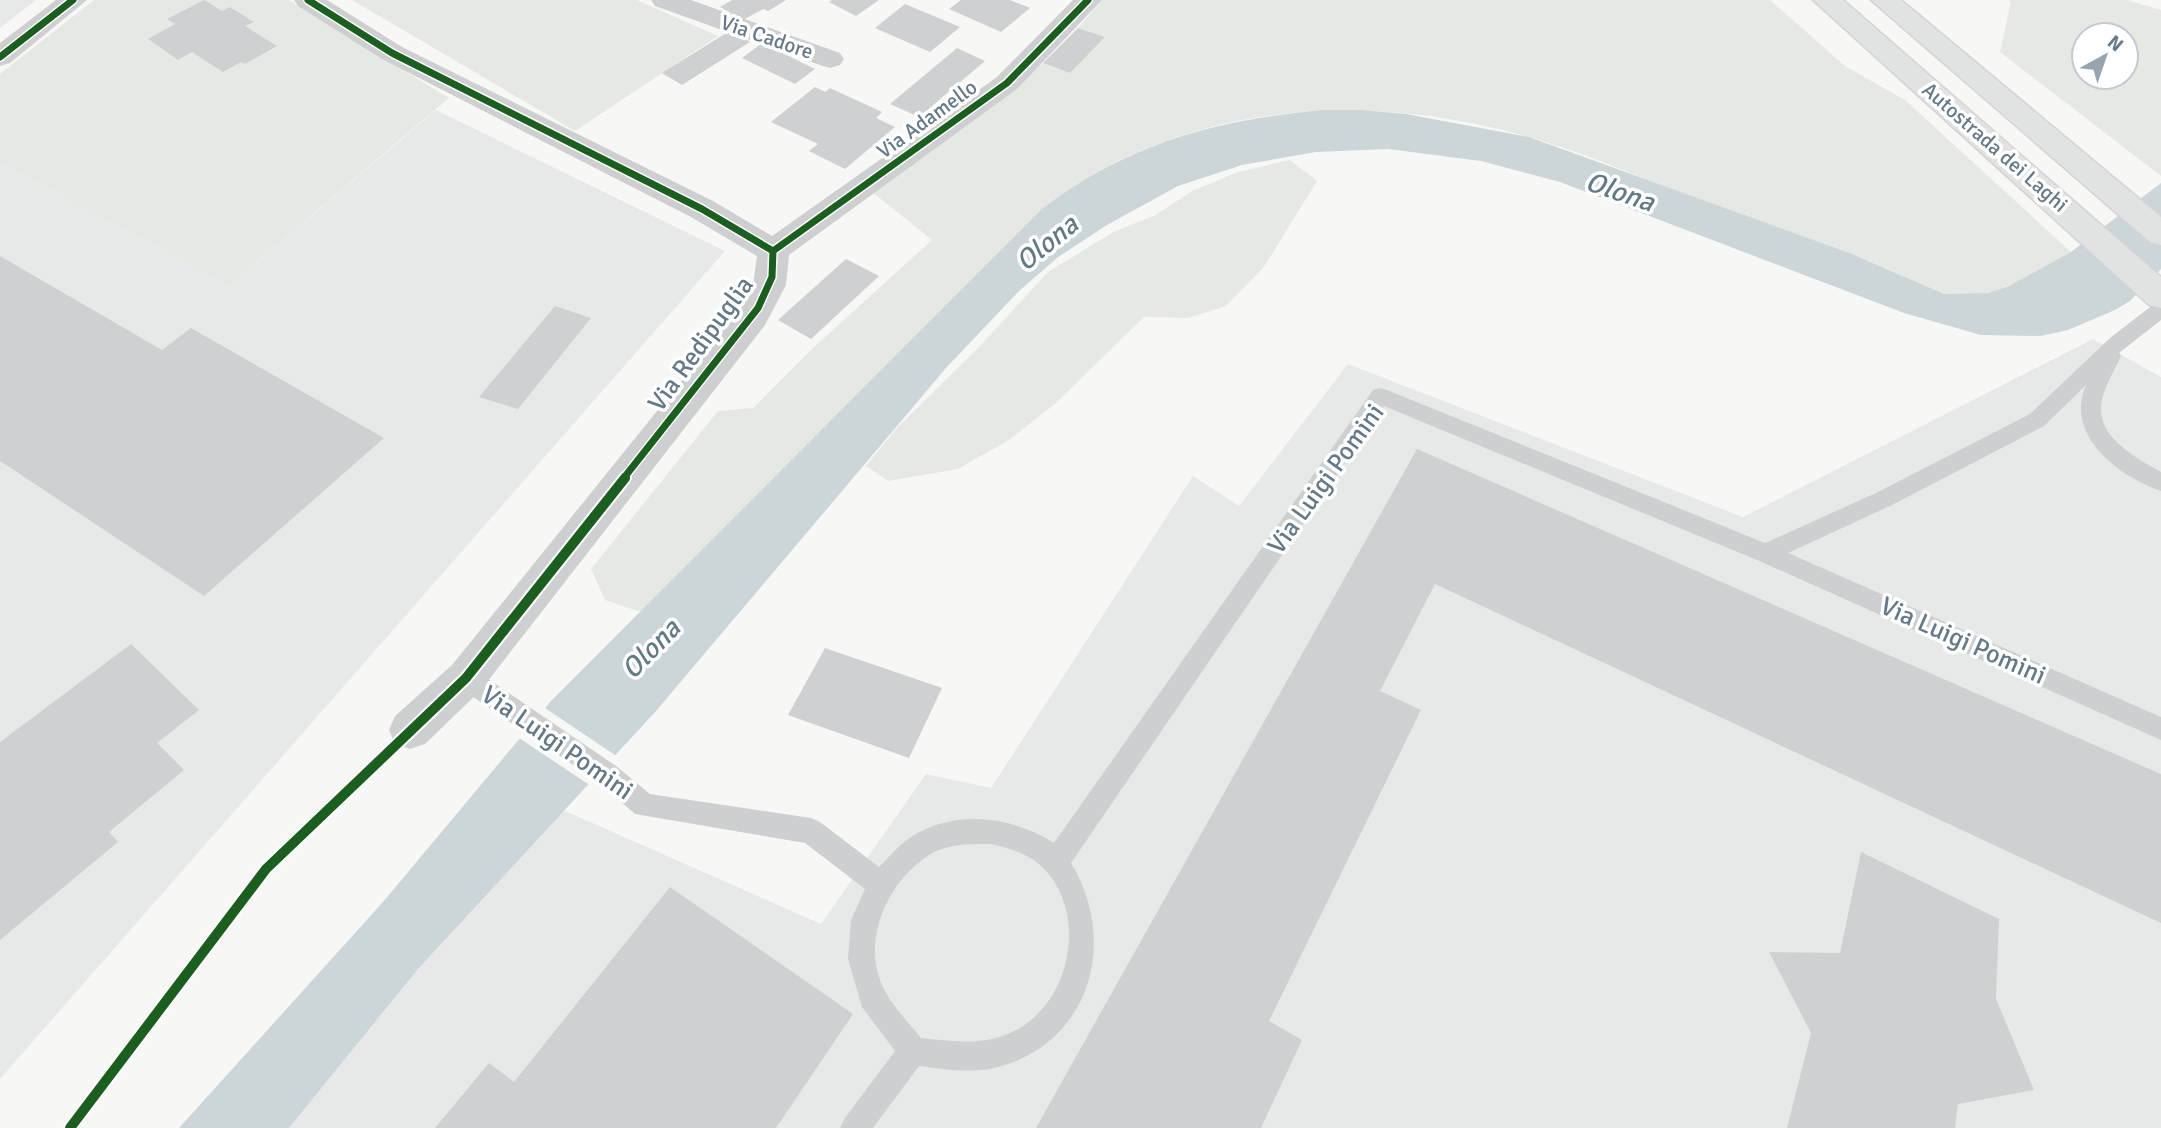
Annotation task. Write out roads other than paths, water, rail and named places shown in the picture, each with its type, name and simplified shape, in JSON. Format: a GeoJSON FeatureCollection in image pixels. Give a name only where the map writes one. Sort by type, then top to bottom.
{"type":"FeatureCollection","features":[{"type":"Feature","properties":{"kind":"highway","name":"Autostrada dei Laghi"},"geometry":{"type":"LineString","coordinates":[[1827,0],[2161,296]]}},
{"type":"Feature","properties":{"kind":"highway","name":"Autostrada dei Laghi"},"geometry":{"type":"LineString","coordinates":[[1885,0],[2161,234]]}},
{"type":"Feature","properties":{"kind":"street"},"geometry":{"type":"LineString","coordinates":[[0,57],[73,0]]}},
{"type":"Feature","properties":{"kind":"street","name":"Via Redipuglia"},"geometry":{"type":"LineString","coordinates":[[308,0],[392,53],[702,209],[773,251],[775,267],[772,284],[753,316],[466,678],[410,730]]}},
{"type":"Feature","properties":{"kind":"street","name":"Via Cadore"},"geometry":{"type":"LineString","coordinates":[[666,0],[830,58]]}},
{"type":"Feature","properties":{"kind":"street","name":"Via Adamello"},"geometry":{"type":"LineString","coordinates":[[773,251],[1007,83],[1088,0]]}},
{"type":"Feature","properties":{"kind":"lane"},"geometry":{"type":"LineString","coordinates":[[1765,553],[1884,499],[2037,420],[2117,343],[2161,309]]}},
{"type":"Feature","properties":{"kind":"lane"},"geometry":{"type":"LineString","coordinates":[[2117,343],[2091,401],[2092,426],[2121,460],[2161,482]]}},
{"type":"Feature","properties":{"kind":"lane","name":"Via Luigi Pomini"},"geometry":{"type":"LineString","coordinates":[[1056,863],[1380,396],[1765,553],[2161,729]]}},
{"type":"Feature","properties":{"kind":"lane","name":"Via Luigi Pomini"},"geometry":{"type":"LineString","coordinates":[[466,678],[607,774],[644,805],[811,831],[880,884]]}},
{"type":"Feature","properties":{"kind":"lane"},"geometry":{"type":"LineString","coordinates":[[992,831],[1027,841],[1056,863],[1081,908],[1084,948],[1075,986],[1051,1020],[1030,1038],[993,1054],[951,1055],[912,1051],[872,997],[862,959],[864,920],[880,884],[920,846],[955,832],[992,831]]}},
{"type":"Feature","properties":{"kind":"lane"},"geometry":{"type":"LineString","coordinates":[[855,1128],[912,1051]]}},
{"type":"Feature","properties":{"kind":"water","name":"Olona"},"geometry":{"type":"Polygon","coordinates":[[[1325,110],[1406,114],[1529,137],[1852,254],[1944,294],[1988,293],[2009,286],[2071,252],[2161,183],[2161,269],[2130,301],[2068,330],[2040,336],[1981,335],[1904,313],[1560,182],[1481,161],[1388,149],[1316,152],[1242,165],[1178,186],[1107,225],[1058,257],[1018,292],[946,368],[656,711],[418,969],[289,1128],[179,1128],[383,902],[551,701],[1043,208],[1075,185],[1108,167],[1176,138],[1248,120],[1325,110]]]}}]}
